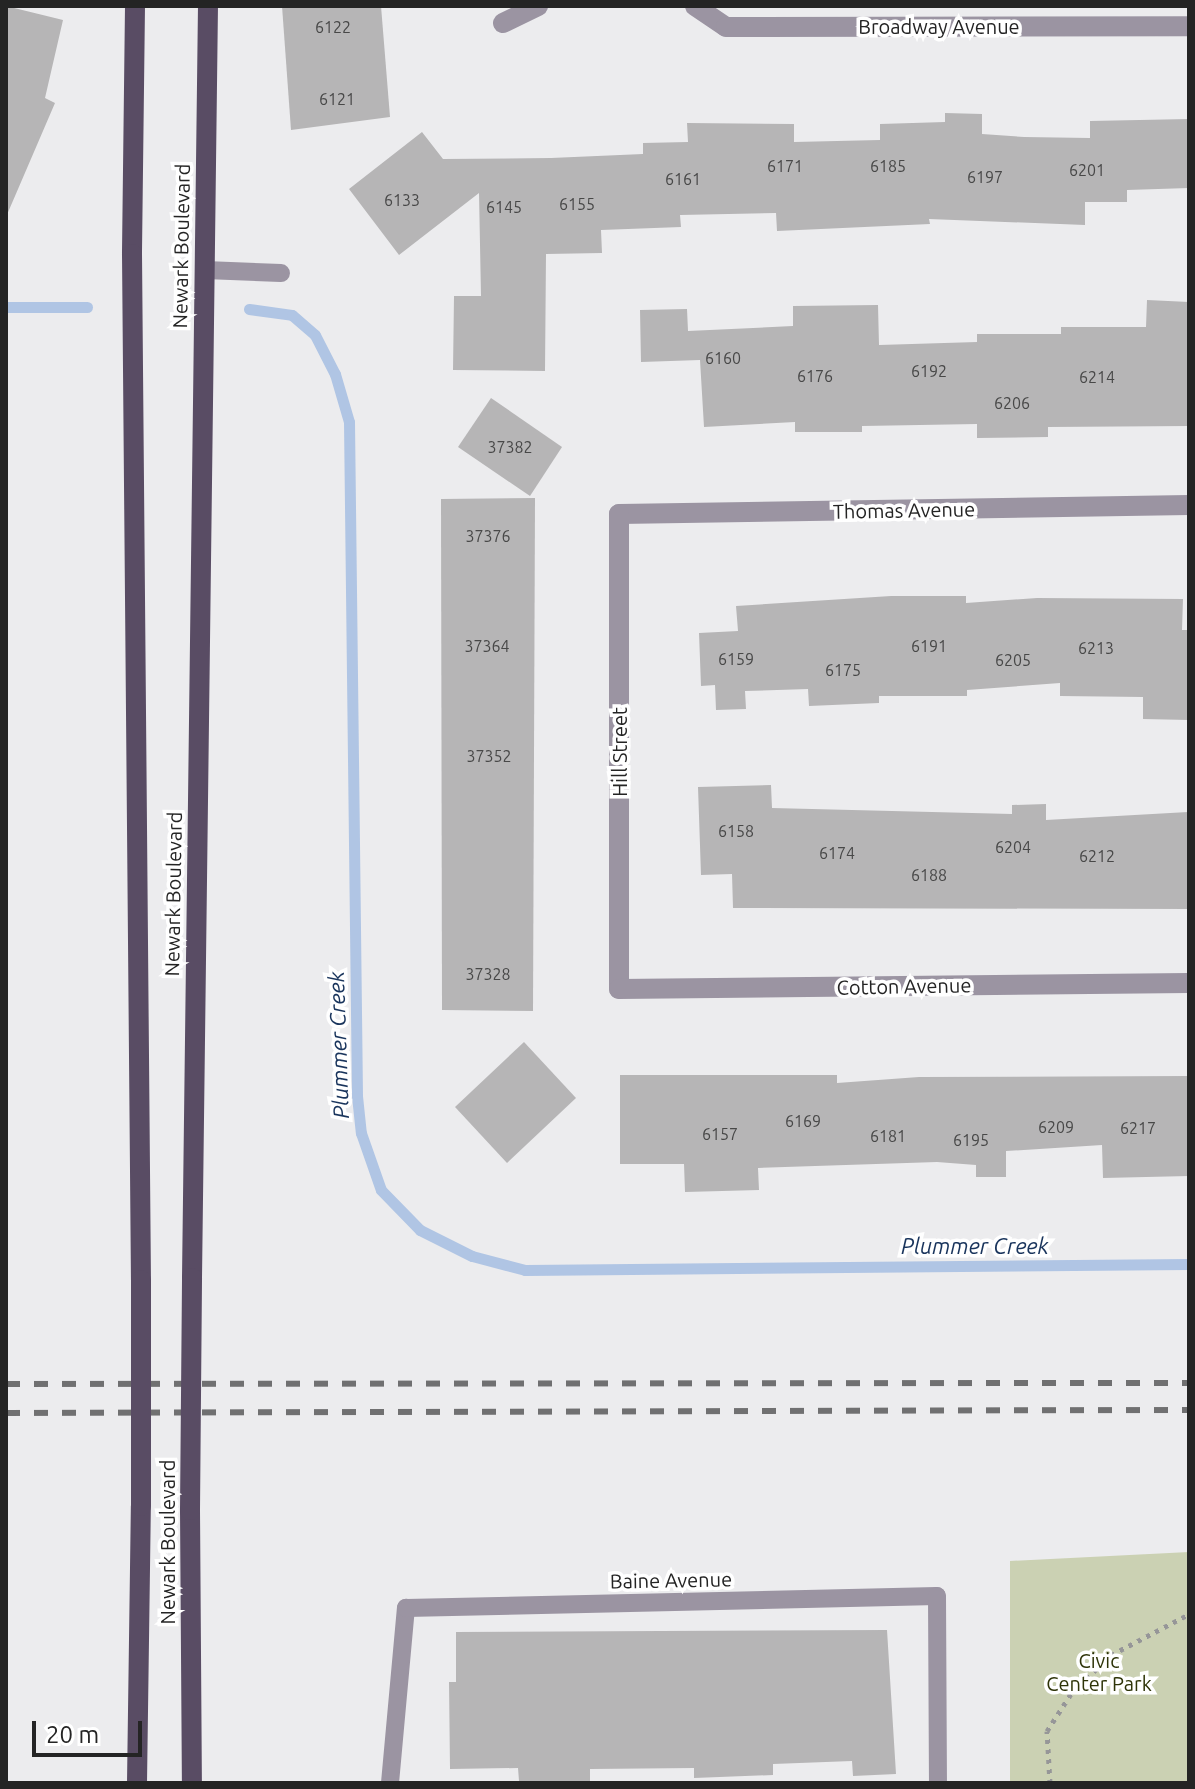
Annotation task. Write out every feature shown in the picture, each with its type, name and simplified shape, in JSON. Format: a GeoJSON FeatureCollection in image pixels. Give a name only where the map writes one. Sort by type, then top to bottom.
{"type":"FeatureCollection","features":[{"type":"Feature","properties":{"kind":"main road","name":"Newark Boulevard"},"geometry":{"type":"LineString","coordinates":[[135,6],[132,270],[141,1280],[137,1783]]}},
{"type":"Feature","properties":{"kind":"main road","name":"Newark Boulevard"},"geometry":{"type":"LineString","coordinates":[[192,1783],[192,1278],[208,6]]}},
{"type":"Feature","properties":{"kind":"street"},"geometry":{"type":"LineString","coordinates":[[503,23],[538,6]]}},
{"type":"Feature","properties":{"kind":"street","name":"Broadway Avenue"},"geometry":{"type":"LineString","coordinates":[[695,6],[726,27],[1189,26]]}},
{"type":"Feature","properties":{"kind":"street","name":"Thomas Avenue"},"geometry":{"type":"LineString","coordinates":[[619,514],[1189,505]]}},
{"type":"Feature","properties":{"kind":"street","name":"Hill Street"},"geometry":{"type":"LineString","coordinates":[[619,514],[619,989]]}},
{"type":"Feature","properties":{"kind":"street","name":"Cotton Avenue"},"geometry":{"type":"LineString","coordinates":[[619,989],[1189,983]]}},
{"type":"Feature","properties":{"kind":"lane"},"geometry":{"type":"LineString","coordinates":[[205,270],[281,273]]}},
{"type":"Feature","properties":{"kind":"lane","name":"Baine Avenue"},"geometry":{"type":"LineString","coordinates":[[390,1783],[406,1608],[937,1596],[938,1783]]}},
{"type":"Feature","properties":{"kind":"path"},"geometry":{"type":"LineString","coordinates":[[1050,1783],[1047,1731],[1072,1692],[1111,1655],[1189,1614]]}},
{"type":"Feature","properties":{"kind":"green space","name":"Civic Center Park"},"geometry":{"type":"Polygon","coordinates":[[[1189,1552],[1189,1783],[1010,1783],[1010,1561],[1189,1552]]]}},
{"type":"Feature","properties":{"kind":"building"},"geometry":{"type":"Polygon","coordinates":[[[6,6],[63,20],[45,98],[55,103],[6,217],[6,6]]]}},
{"type":"Feature","properties":{"kind":"building"},"geometry":{"type":"Polygon","coordinates":[[[282,6],[381,6],[390,117],[291,130],[282,6]]]}},
{"type":"Feature","properties":{"kind":"building"},"geometry":{"type":"Polygon","coordinates":[[[945,113],[982,114],[982,134],[1024,137],[1090,138],[1090,121],[1189,119],[1189,188],[1127,190],[1127,202],[1085,202],[1085,225],[929,219],[930,224],[777,231],[776,213],[680,215],[681,227],[601,230],[602,253],[546,254],[545,371],[453,370],[454,296],[481,296],[479,193],[399,255],[349,189],[422,132],[443,159],[551,158],[643,154],[643,143],[688,142],[687,123],[794,124],[794,142],[880,140],[880,124],[945,122],[945,113]]]}},
{"type":"Feature","properties":{"kind":"building"},"geometry":{"type":"Polygon","coordinates":[[[1147,300],[1189,302],[1189,426],[1048,427],[1048,437],[977,438],[977,424],[862,426],[862,432],[795,432],[795,422],[704,427],[700,360],[641,362],[640,310],[687,309],[688,331],[793,326],[793,306],[878,305],[879,345],[977,342],[977,334],[1061,334],[1061,327],[1146,327],[1147,300]]]}},
{"type":"Feature","properties":{"kind":"building"},"geometry":{"type":"Polygon","coordinates":[[[491,398],[562,447],[530,496],[458,447],[491,398]]]}},
{"type":"Feature","properties":{"kind":"building"},"geometry":{"type":"Polygon","coordinates":[[[535,498],[533,1011],[442,1010],[441,499],[535,498]]]}},
{"type":"Feature","properties":{"kind":"building"},"geometry":{"type":"Polygon","coordinates":[[[891,596],[966,596],[966,603],[1037,598],[1183,599],[1182,630],[1189,630],[1189,720],[1143,719],[1143,697],[1060,696],[1060,683],[967,690],[967,696],[879,696],[879,703],[809,706],[808,689],[745,691],[746,709],[716,710],[715,685],[701,686],[699,633],[738,631],[736,606],[891,596]]]}},
{"type":"Feature","properties":{"kind":"building"},"geometry":{"type":"Polygon","coordinates":[[[771,785],[772,808],[1012,814],[1012,805],[1046,804],[1046,820],[1188,812],[1189,909],[733,908],[732,874],[701,875],[698,787],[771,785]]]}},
{"type":"Feature","properties":{"kind":"building"},"geometry":{"type":"Polygon","coordinates":[[[524,1042],[576,1098],[507,1163],[455,1107],[524,1042]]]}},
{"type":"Feature","properties":{"kind":"building"},"geometry":{"type":"Polygon","coordinates":[[[620,1075],[837,1075],[837,1083],[919,1077],[1189,1076],[1189,1176],[1103,1178],[1102,1145],[1006,1151],[1006,1177],[976,1177],[976,1165],[937,1162],[758,1168],[759,1190],[685,1192],[684,1164],[620,1164],[620,1075]]]}},
{"type":"Feature","properties":{"kind":"building"},"geometry":{"type":"Polygon","coordinates":[[[887,1630],[896,1774],[853,1776],[852,1761],[773,1764],[773,1775],[694,1778],[694,1768],[590,1769],[590,1781],[519,1781],[518,1768],[450,1769],[449,1682],[456,1682],[456,1632],[887,1630]]]}},
{"type":"Feature","properties":{"kind":"waterway","name":"Plummer Creek"},"geometry":{"type":"LineString","coordinates":[[6,307],[87,307]]}},
{"type":"Feature","properties":{"kind":"waterway","name":"Plummer Creek"},"geometry":{"type":"LineString","coordinates":[[249,309],[292,315],[315,335],[335,374],[349,422],[357,1096],[361,1133],[381,1190],[420,1230],[472,1256],[525,1270],[1189,1264]]}},
{"type":"Feature","properties":{"kind":"railway"},"geometry":{"type":"LineString","coordinates":[[6,1384],[1189,1383]]}},
{"type":"Feature","properties":{"kind":"railway"},"geometry":{"type":"LineString","coordinates":[[6,1413],[1189,1410]]}}]}
